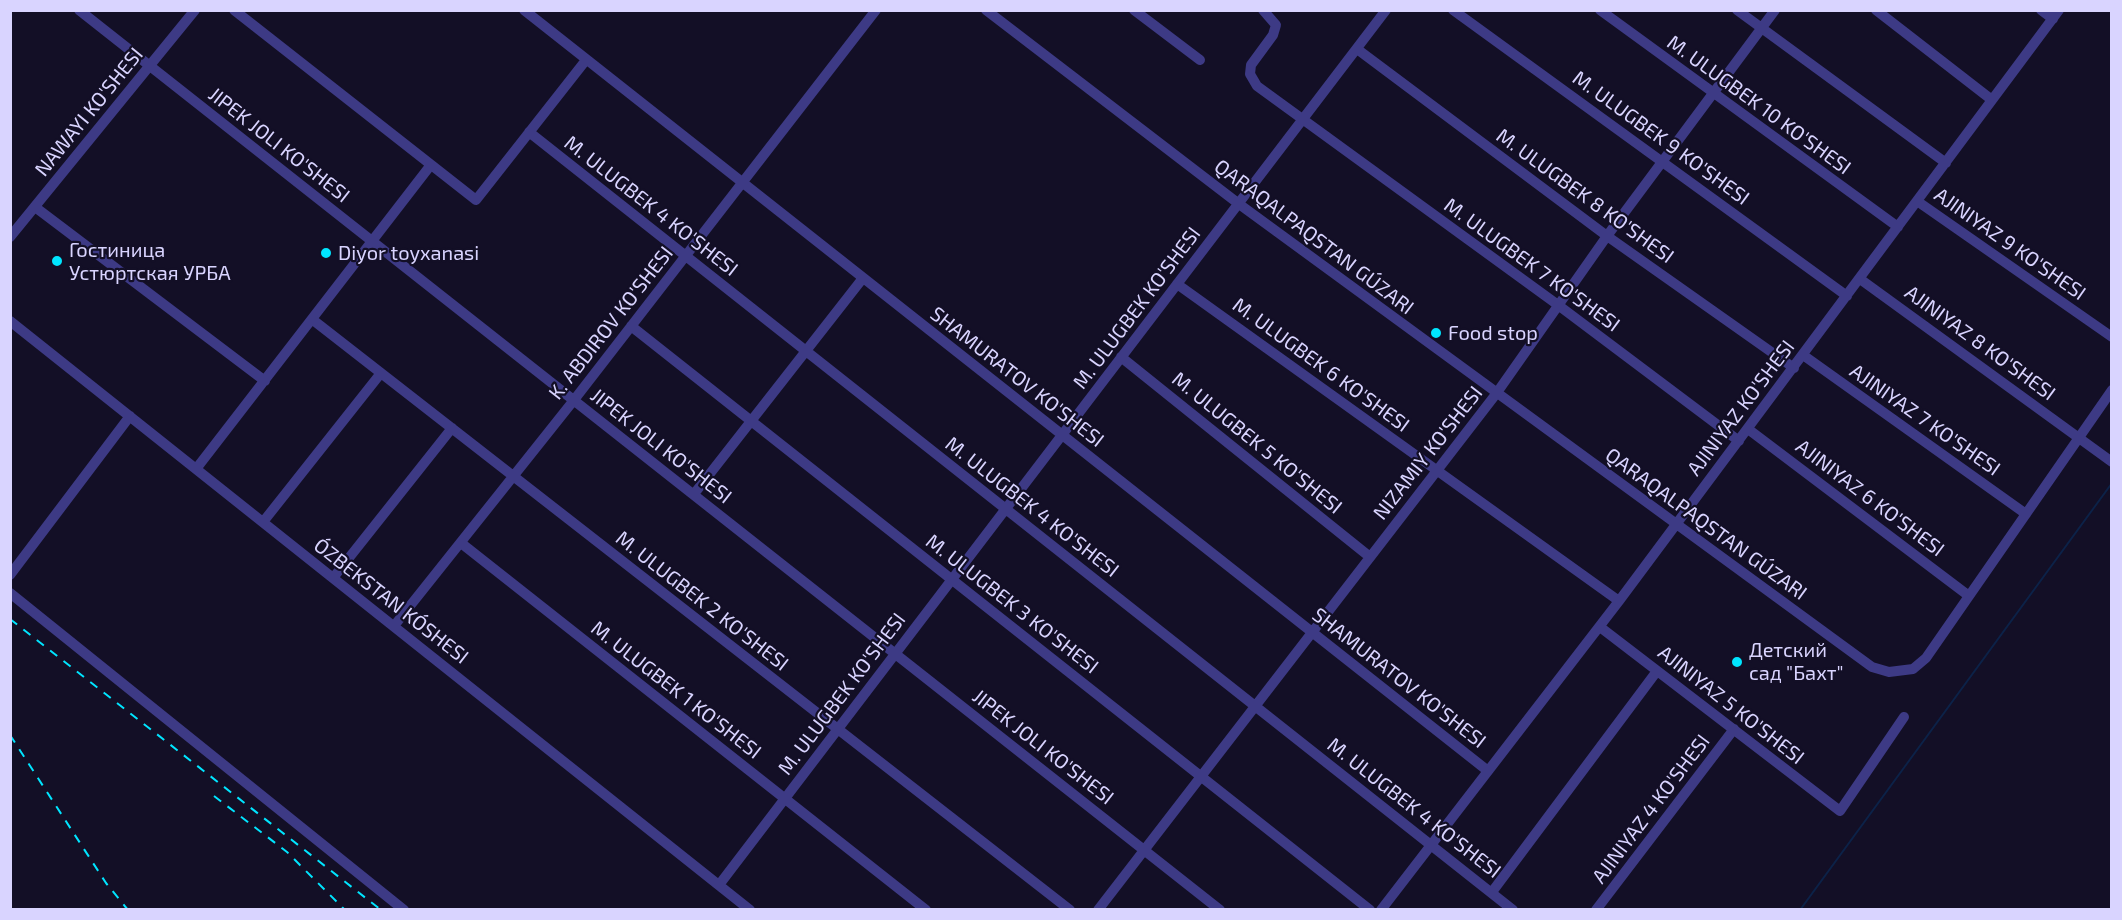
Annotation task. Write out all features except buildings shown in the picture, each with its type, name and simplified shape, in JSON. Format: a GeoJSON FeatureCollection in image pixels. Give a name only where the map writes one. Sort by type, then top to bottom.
{"type":"FeatureCollection","features":[{"type":"Feature","properties":{"kind":"street","name":"JIPEK JOLI KO'SHESI"},"geometry":{"type":"LineString","coordinates":[[79,10],[1220,909]]}},
{"type":"Feature","properties":{"kind":"street","name":"NAWAYI KO'SHESI"},"geometry":{"type":"LineString","coordinates":[[10,237],[195,10]]}},
{"type":"Feature","properties":{"kind":"street"},"geometry":{"type":"LineString","coordinates":[[234,10],[476,200],[586,60]]}},
{"type":"Feature","properties":{"kind":"street","name":"SHAMURATOV KO'SHESI"},"geometry":{"type":"LineString","coordinates":[[524,10],[1488,771]]}},
{"type":"Feature","properties":{"kind":"street","name":"K. ABDIROV KO'SHESI"},"geometry":{"type":"LineString","coordinates":[[394,626],[514,477],[876,10]]}},
{"type":"Feature","properties":{"kind":"street"},"geometry":{"type":"LineString","coordinates":[[1134,10],[1200,60]]}},
{"type":"Feature","properties":{"kind":"street","name":"M. ULUGBEK KO'SHESI"},"geometry":{"type":"LineString","coordinates":[[719,885],[1386,10]]}},
{"type":"Feature","properties":{"kind":"street","name":"M. ULUGBEK 9 KO'SHESI"},"geometry":{"type":"LineString","coordinates":[[1453,10],[1847,296]]}},
{"type":"Feature","properties":{"kind":"street","name":"M. ULUGBEK 10 KO'SHESI"},"geometry":{"type":"LineString","coordinates":[[1600,10],[1713,95],[1898,227]]}},
{"type":"Feature","properties":{"kind":"street"},"geometry":{"type":"LineString","coordinates":[[1737,10],[1946,163]]}},
{"type":"Feature","properties":{"kind":"street","name":"NIZAMIY KO'SHESI"},"geometry":{"type":"LineString","coordinates":[[1098,909],[1496,394],[1607,236],[1775,10]]}},
{"type":"Feature","properties":{"kind":"street"},"geometry":{"type":"LineString","coordinates":[[1876,10],[1992,100]]}},
{"type":"Feature","properties":{"kind":"street"},"geometry":{"type":"LineString","coordinates":[[2042,10],[2056,15]]}},
{"type":"Feature","properties":{"kind":"street"},"geometry":{"type":"LineString","coordinates":[[993,13],[1239,204],[1872,668],[1889,672],[1913,669],[1926,658],[2112,390]]}},
{"type":"Feature","properties":{"kind":"street","name":"M. ULUGBEK 7 KO'SHESI"},"geometry":{"type":"LineString","coordinates":[[1265,13],[1274,21],[1275,31],[1251,65],[1252,80],[1739,441]]}},
{"type":"Feature","properties":{"kind":"street","name":"AJINIYAZ KO'SHESI"},"geometry":{"type":"LineString","coordinates":[[1382,909],[1600,627],[2056,15]]}},
{"type":"Feature","properties":{"kind":"street","name":"M. ULUGBEK 8 KO'SHESI"},"geometry":{"type":"LineString","coordinates":[[1357,49],[1607,236],[1794,368]]}},
{"type":"Feature","properties":{"kind":"street","name":"M. ULUGBEK 4 KO'SHESI"},"geometry":{"type":"LineString","coordinates":[[529,132],[1513,909]]}},
{"type":"Feature","properties":{"kind":"street"},"geometry":{"type":"LineString","coordinates":[[196,469],[430,166]]}},
{"type":"Feature","properties":{"kind":"street","name":"AJINIYAZ 9 KO'SHESI"},"geometry":{"type":"LineString","coordinates":[[1917,201],[2112,337]]}},
{"type":"Feature","properties":{"kind":"street"},"geometry":{"type":"LineString","coordinates":[[35,207],[265,381]]}},
{"type":"Feature","properties":{"kind":"street"},"geometry":{"type":"LineString","coordinates":[[694,494],[863,278]]}},
{"type":"Feature","properties":{"kind":"street","name":"AJINIYAZ 8 KO'SHESI"},"geometry":{"type":"LineString","coordinates":[[1860,279],[2112,462]]}},
{"type":"Feature","properties":{"kind":"street","name":"M. ULUGBEK 6 KO'SHESI"},"geometry":{"type":"LineString","coordinates":[[1178,284],[1619,601]]}},
{"type":"Feature","properties":{"kind":"street","name":"M. ULUGBEK 2 KO'SHESI"},"geometry":{"type":"LineString","coordinates":[[312,320],[1070,909]]}},
{"type":"Feature","properties":{"kind":"street","name":"ÓZBEKSTAN KÓSHESI"},"geometry":{"type":"LineString","coordinates":[[10,321],[750,909]]}},
{"type":"Feature","properties":{"kind":"street","name":"M. ULUGBEK 3 KO'SHESI"},"geometry":{"type":"LineString","coordinates":[[631,326],[1370,909]]}},
{"type":"Feature","properties":{"kind":"street","name":"AJINIYAZ 7 KO'SHESI"},"geometry":{"type":"LineString","coordinates":[[1803,355],[2026,514]]}},
{"type":"Feature","properties":{"kind":"street","name":"M. ULUGBEK 5 KO'SHESI"},"geometry":{"type":"LineString","coordinates":[[1122,357],[1370,557]]}},
{"type":"Feature","properties":{"kind":"street"},"geometry":{"type":"LineString","coordinates":[[263,522],[381,373]]}},
{"type":"Feature","properties":{"kind":"street"},"geometry":{"type":"LineString","coordinates":[[10,575],[130,416]]}},
{"type":"Feature","properties":{"kind":"street"},"geometry":{"type":"LineString","coordinates":[[333,578],[452,428]]}},
{"type":"Feature","properties":{"kind":"street","name":"AJINIYAZ 6 KO'SHESI"},"geometry":{"type":"LineString","coordinates":[[1748,429],[1970,596]]}},
{"type":"Feature","properties":{"kind":"street","name":"M. ULUGBEK 1 KO'SHESI"},"geometry":{"type":"LineString","coordinates":[[461,543],[926,909]]}},
{"type":"Feature","properties":{"kind":"street"},"geometry":{"type":"LineString","coordinates":[[10,593],[404,909]]}},
{"type":"Feature","properties":{"kind":"street","name":"AJINIYAZ 5 KO'SHESI"},"geometry":{"type":"LineString","coordinates":[[1600,627],[1840,811],[1905,717]]}},
{"type":"Feature","properties":{"kind":"street"},"geometry":{"type":"LineString","coordinates":[[1492,892],[1657,670]]}},
{"type":"Feature","properties":{"kind":"street","name":"AJINIYAZ 4 KO'SHESI"},"geometry":{"type":"LineString","coordinates":[[1596,909],[1734,729]]}},
{"type":"Feature","properties":{"kind":"waterway"},"geometry":{"type":"LineString","coordinates":[[1800,910],[2112,483]]}},
{"type":"Feature","properties":{"kind":"railway"},"geometry":{"type":"LineString","coordinates":[[10,619],[381,910]]}},
{"type":"Feature","properties":{"kind":"railway"},"geometry":{"type":"LineString","coordinates":[[10,735],[106,883],[128,910]]}},
{"type":"Feature","properties":{"kind":"railway"},"geometry":{"type":"LineString","coordinates":[[214,796],[287,852],[345,910]]}},
{"type":"Feature","properties":{"kind":"place","name":"Diyor toyxanasi"},"geometry":{"type":"Point","coordinates":[326,253]}},
{"type":"Feature","properties":{"kind":"place","name":"Гостиница Устюртская УРБА"},"geometry":{"type":"Point","coordinates":[57,261]}},
{"type":"Feature","properties":{"kind":"place","name":"Food stop"},"geometry":{"type":"Point","coordinates":[1436,333]}},
{"type":"Feature","properties":{"kind":"place","name":"Детский сад \"Бахт\""},"geometry":{"type":"Point","coordinates":[1737,662]}}]}
